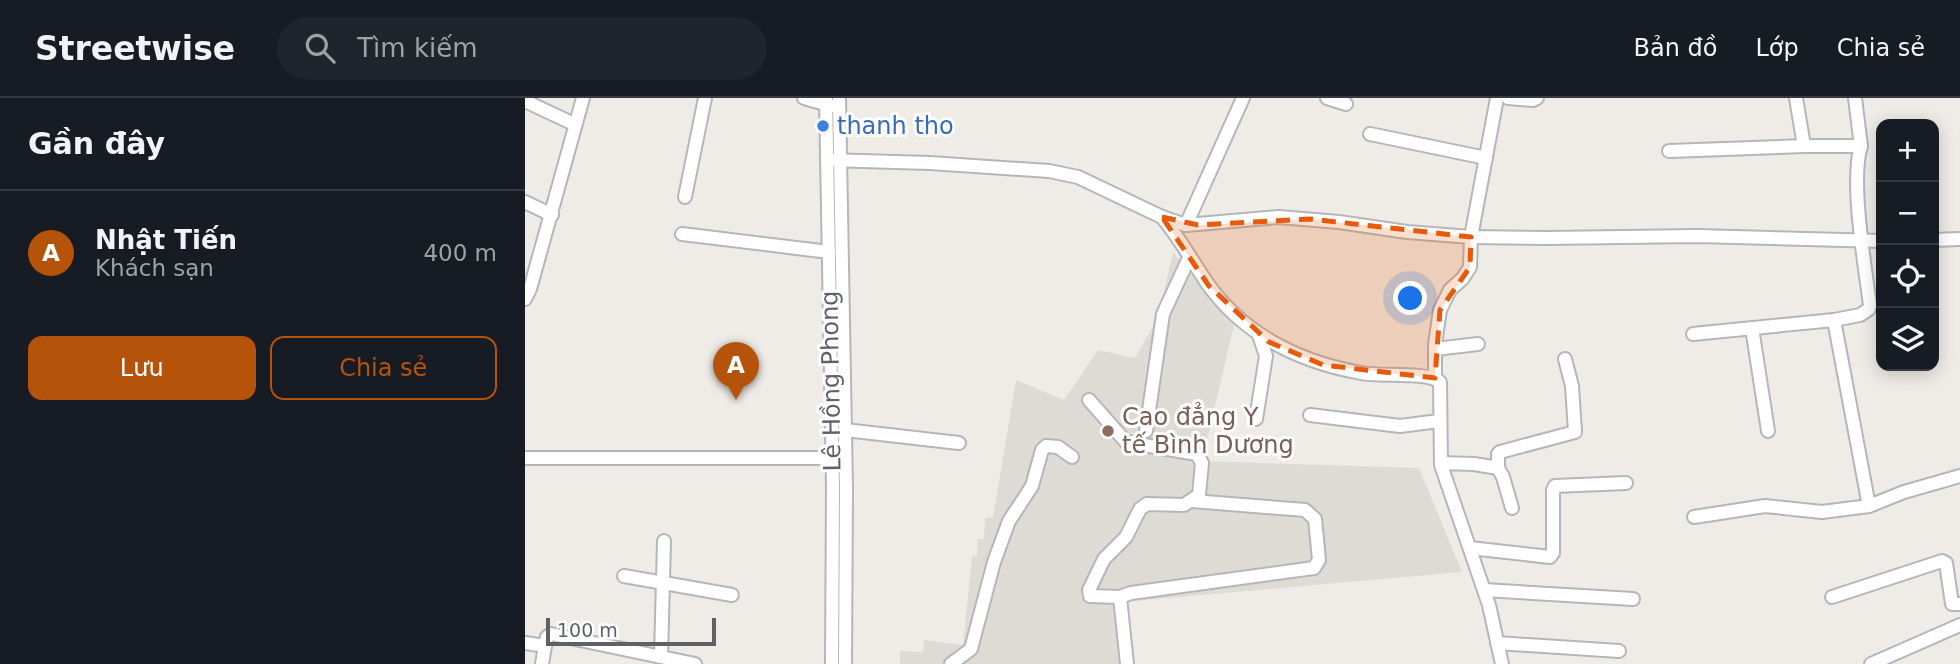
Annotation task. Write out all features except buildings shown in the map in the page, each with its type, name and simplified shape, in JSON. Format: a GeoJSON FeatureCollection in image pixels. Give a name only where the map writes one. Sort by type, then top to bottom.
{"type":"FeatureCollection","features":[{"type":"Feature","properties":{"kind":"street"},"geometry":{"type":"LineString","coordinates":[[526,295],[552,215],[583,98]]}},
{"type":"Feature","properties":{"kind":"street"},"geometry":{"type":"LineString","coordinates":[[685,197],[705,98]]}},
{"type":"Feature","properties":{"kind":"street"},"geometry":{"type":"LineString","coordinates":[[804,98],[833,102]]}},
{"type":"Feature","properties":{"kind":"street"},"geometry":{"type":"LineString","coordinates":[[1187,225],[1243,98]]}},
{"type":"Feature","properties":{"kind":"street"},"geometry":{"type":"LineString","coordinates":[[1327,98],[1346,104]]}},
{"type":"Feature","properties":{"kind":"street"},"geometry":{"type":"LineString","coordinates":[[1435,378],[1435,349],[1440,310],[1450,290],[1470,267],[1471,237],[1497,98]]}},
{"type":"Feature","properties":{"kind":"street"},"geometry":{"type":"LineString","coordinates":[[1508,98],[1537,98]]}},
{"type":"Feature","properties":{"kind":"street"},"geometry":{"type":"LineString","coordinates":[[1796,98],[1804,146]]}},
{"type":"Feature","properties":{"kind":"street"},"geometry":{"type":"LineString","coordinates":[[1693,334],[1834,320],[1860,315],[1869,309],[1856,160],[1861,146],[1855,98]]}},
{"type":"Feature","properties":{"kind":"street"},"geometry":{"type":"LineString","coordinates":[[525,102],[574,124]]}},
{"type":"Feature","properties":{"kind":"street","name":"Lê Hồng Phong"},"geometry":{"type":"LineString","coordinates":[[832,664],[839,458],[845,430],[833,102]]}},
{"type":"Feature","properties":{"kind":"street"},"geometry":{"type":"LineString","coordinates":[[1370,134],[1486,158]]}},
{"type":"Feature","properties":{"kind":"street"},"geometry":{"type":"LineString","coordinates":[[1669,151],[1861,146]]}},
{"type":"Feature","properties":{"kind":"street"},"geometry":{"type":"LineString","coordinates":[[834,160],[930,163],[1057,172],[1083,179],[1187,225],[1279,218],[1471,237],[1698,236],[1876,241]]}},
{"type":"Feature","properties":{"kind":"street","name":"Lê Hồng Phong"},"geometry":{"type":"LineString","coordinates":[[834,160],[829,252],[845,664]]}},
{"type":"Feature","properties":{"kind":"street"},"geometry":{"type":"LineString","coordinates":[[525,202],[552,215]]}},
{"type":"Feature","properties":{"kind":"street"},"geometry":{"type":"LineString","coordinates":[[1162,216],[1176,233],[1189,258],[1224,303],[1269,342],[1323,366],[1386,376],[1424,376],[1440,382],[1441,463],[1483,590],[1502,664]]}},
{"type":"Feature","properties":{"kind":"street"},"geometry":{"type":"LineString","coordinates":[[682,234],[829,252]]}},
{"type":"Feature","properties":{"kind":"street"},"geometry":{"type":"LineString","coordinates":[[1939,240],[1960,239]]}},
{"type":"Feature","properties":{"kind":"street"},"geometry":{"type":"LineString","coordinates":[[1146,430],[1163,314],[1189,258]]}},
{"type":"Feature","properties":{"kind":"street"},"geometry":{"type":"LineString","coordinates":[[1834,320],[1869,506]]}},
{"type":"Feature","properties":{"kind":"street"},"geometry":{"type":"LineString","coordinates":[[1752,328],[1768,431]]}},
{"type":"Feature","properties":{"kind":"street"},"geometry":{"type":"LineString","coordinates":[[1256,419],[1266,356],[1259,335]]}},
{"type":"Feature","properties":{"kind":"street"},"geometry":{"type":"LineString","coordinates":[[1435,349],[1478,344]]}},
{"type":"Feature","properties":{"kind":"street"},"geometry":{"type":"LineString","coordinates":[[1512,508],[1498,468],[1498,454],[1575,432],[1572,386],[1565,359]]}},
{"type":"Feature","properties":{"kind":"street"},"geometry":{"type":"LineString","coordinates":[[1089,400],[1126,442],[1197,454],[1202,463],[1199,495],[1184,505],[1147,504],[1140,509],[1126,537],[1104,559],[1089,590],[1090,596],[1120,597],[1131,593],[1314,568],[1319,560],[1315,519],[1305,510],[1192,501]]}},
{"type":"Feature","properties":{"kind":"street"},"geometry":{"type":"LineString","coordinates":[[1310,415],[1400,426],[1439,421]]}},
{"type":"Feature","properties":{"kind":"street"},"geometry":{"type":"LineString","coordinates":[[845,430],[959,443]]}},
{"type":"Feature","properties":{"kind":"street"},"geometry":{"type":"LineString","coordinates":[[951,664],[971,649],[1009,521],[1032,486],[1042,450],[1047,446],[1058,447],[1072,457]]}},
{"type":"Feature","properties":{"kind":"street"},"geometry":{"type":"LineString","coordinates":[[525,458],[839,458]]}},
{"type":"Feature","properties":{"kind":"street"},"geometry":{"type":"LineString","coordinates":[[1441,463],[1498,468]]}},
{"type":"Feature","properties":{"kind":"street"},"geometry":{"type":"LineString","coordinates":[[1694,517],[1765,506],[1822,512],[1869,506],[1904,492],[1960,476]]}},
{"type":"Feature","properties":{"kind":"street"},"geometry":{"type":"LineString","coordinates":[[1470,548],[1550,557],[1553,553],[1555,486],[1626,483]]}},
{"type":"Feature","properties":{"kind":"street"},"geometry":{"type":"LineString","coordinates":[[661,657],[664,541]]}},
{"type":"Feature","properties":{"kind":"street"},"geometry":{"type":"LineString","coordinates":[[1832,597],[1942,561],[1946,563],[1952,604],[1960,604]]}},
{"type":"Feature","properties":{"kind":"street"},"geometry":{"type":"LineString","coordinates":[[624,576],[732,595]]}},
{"type":"Feature","properties":{"kind":"street"},"geometry":{"type":"LineString","coordinates":[[1483,590],[1633,599]]}},
{"type":"Feature","properties":{"kind":"street"},"geometry":{"type":"LineString","coordinates":[[1120,597],[1127,664]]}},
{"type":"Feature","properties":{"kind":"street"},"geometry":{"type":"LineString","coordinates":[[1871,664],[1960,625]]}},
{"type":"Feature","properties":{"kind":"street"},"geometry":{"type":"LineString","coordinates":[[542,664],[547,637],[551,634],[695,664]]}},
{"type":"Feature","properties":{"kind":"street"},"geometry":{"type":"LineString","coordinates":[[525,643],[545,646]]}},
{"type":"Feature","properties":{"kind":"street"},"geometry":{"type":"LineString","coordinates":[[1497,643],[1619,651]]}},
{"type":"Feature","properties":{"kind":"highlighted area"},"geometry":{"type":"Polygon","coordinates":[[[1162,217],[1198,225],[1310,219],[1471,237],[1470,267],[1440,310],[1435,378],[1323,365],[1269,342],[1209,286],[1162,217]]]}},
{"type":"Feature","properties":{"kind":"shaded area","name":"Cao đẳng Y tế Bình Dương"},"geometry":{"type":"Polygon","coordinates":[[[1173,252],[1214,303],[1235,321],[1202,461],[1419,468],[1462,572],[1124,602],[1130,664],[900,664],[900,651],[923,652],[924,640],[963,645],[972,555],[977,556],[978,539],[984,539],[985,518],[993,517],[1016,380],[1064,400],[1098,350],[1135,358],[1158,318],[1173,252]]]}},
{"type":"Feature","properties":{"kind":"place","name":"thanh tho"},"geometry":{"type":"Point","coordinates":[823,126]}},
{"type":"Feature","properties":{"kind":"place","name":"Nhật Tiến"},"geometry":{"type":"Point","coordinates":[736,400]}},
{"type":"Feature","properties":{"kind":"place","name":"Cao đẳng Y tế Bình Dương"},"geometry":{"type":"Point","coordinates":[1108,431]}}]}
